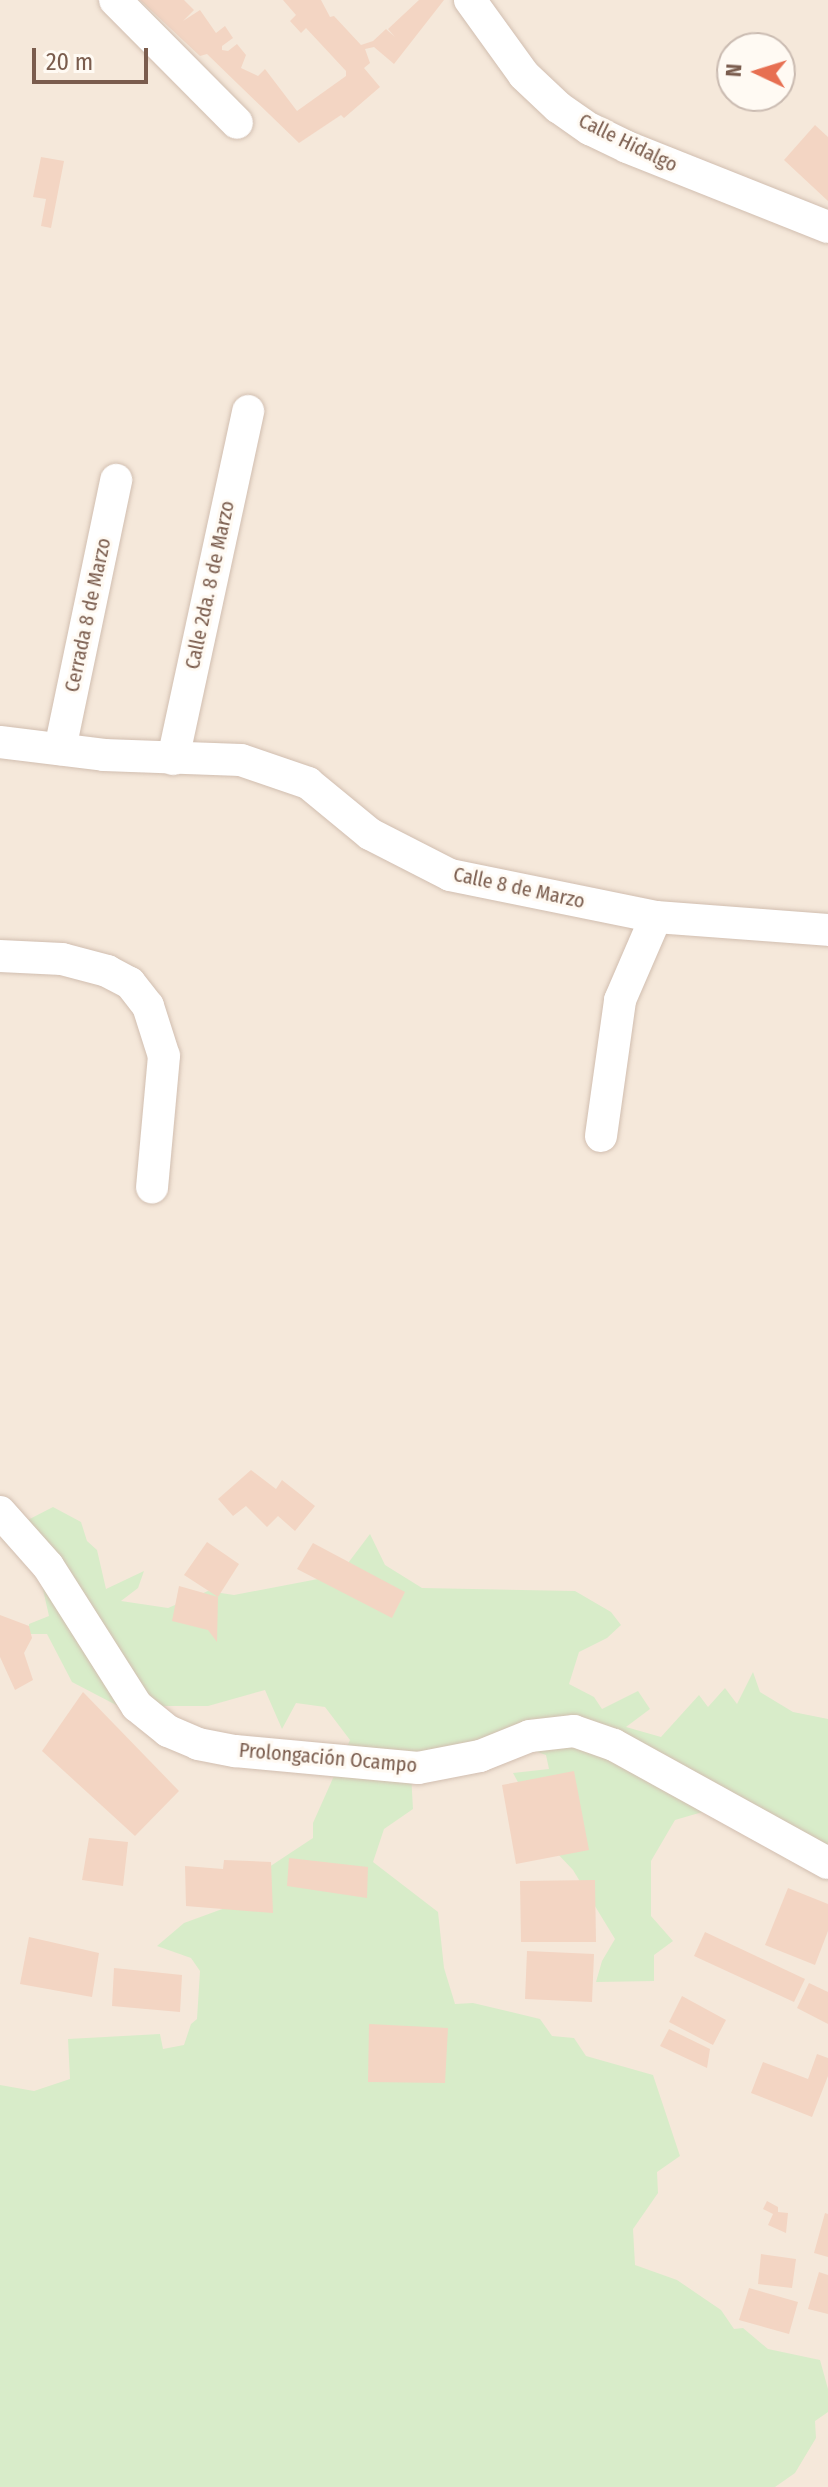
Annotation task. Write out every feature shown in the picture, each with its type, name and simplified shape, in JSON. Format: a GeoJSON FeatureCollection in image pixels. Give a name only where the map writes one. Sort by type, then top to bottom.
{"type":"FeatureCollection","features":[{"type":"Feature","properties":{"kind":"street"},"geometry":{"type":"LineString","coordinates":[[115,0],[237,123]]}},
{"type":"Feature","properties":{"kind":"street","name":"Calle Hidalgo"},"geometry":{"type":"LineString","coordinates":[[470,0],[524,75],[558,107],[590,129],[627,147],[828,227]]}},
{"type":"Feature","properties":{"kind":"street","name":"Calle 2da. 8 de Marzo"},"geometry":{"type":"LineString","coordinates":[[173,759],[248,411]]}},
{"type":"Feature","properties":{"kind":"street","name":"Cerrada 8 de Marzo"},"geometry":{"type":"LineString","coordinates":[[60,749],[116,480]]}},
{"type":"Feature","properties":{"kind":"street","name":"Calle 8 de Marzo"},"geometry":{"type":"LineString","coordinates":[[0,742],[173,759],[241,760],[308,783],[370,834],[450,875],[656,917],[828,930]]}},
{"type":"Feature","properties":{"kind":"street"},"geometry":{"type":"LineString","coordinates":[[601,1136],[620,1000],[656,917]]}},
{"type":"Feature","properties":{"kind":"street"},"geometry":{"type":"LineString","coordinates":[[0,956],[62,959],[107,971],[130,983],[148,1006],[164,1056],[152,1187]]}},
{"type":"Feature","properties":{"kind":"street","name":"Prolongación Ocampo"},"geometry":{"type":"LineString","coordinates":[[0,1512],[48,1566],[137,1706],[168,1731],[198,1744],[235,1751],[418,1768],[480,1756],[530,1736],[574,1731],[614,1745],[828,1863]]}},
{"type":"Feature","properties":{"kind":"shaded area"},"geometry":{"type":"Polygon","coordinates":[[[0,0],[828,0],[828,2487],[0,2487],[0,0]]]}},
{"type":"Feature","properties":{"kind":"green space"},"geometry":{"type":"Polygon","coordinates":[[[53,1507],[81,1522],[87,1541],[97,1550],[106,1589],[144,1571],[138,1588],[121,1601],[168,1608],[208,1591],[234,1595],[339,1575],[370,1534],[385,1565],[422,1588],[575,1591],[611,1612],[621,1625],[607,1638],[579,1652],[569,1684],[594,1697],[602,1709],[638,1691],[650,1709],[626,1727],[661,1737],[699,1695],[708,1707],[725,1688],[737,1704],[753,1672],[760,1692],[793,1712],[828,1719],[828,1847],[723,1806],[675,1820],[651,1861],[651,1916],[673,1941],[654,1955],[654,1981],[596,1982],[602,1961],[615,1939],[573,1870],[556,1852],[513,1773],[549,1769],[546,1755],[508,1742],[411,1774],[413,1809],[384,1829],[373,1862],[438,1912],[444,1968],[455,2004],[473,2003],[540,2019],[552,2036],[574,2038],[586,2056],[653,2075],[680,2156],[657,2172],[658,2193],[633,2229],[635,2265],[677,2280],[721,2310],[734,2329],[743,2328],[768,2349],[820,2360],[828,2389],[828,2412],[815,2421],[816,2438],[795,2473],[775,2487],[0,2487],[0,2085],[34,2091],[70,2079],[68,2039],[160,2034],[163,2049],[184,2045],[191,2024],[197,2019],[200,1971],[191,1958],[157,1946],[184,1923],[225,1908],[257,1875],[313,1838],[313,1823],[350,1740],[325,1707],[296,1703],[282,1729],[265,1690],[208,1706],[118,1706],[72,1682],[47,1634],[29,1634],[29,1624],[49,1616],[35,1554],[20,1524],[53,1507]]]}},
{"type":"Feature","properties":{"kind":"building"},"geometry":{"type":"Polygon","coordinates":[[[140,0],[184,0],[194,10],[183,21],[200,10],[216,33],[225,26],[233,38],[222,46],[222,50],[228,51],[237,44],[246,55],[241,68],[258,76],[265,69],[297,111],[346,76],[346,71],[306,28],[301,33],[290,21],[296,15],[283,0],[321,0],[330,17],[334,16],[361,45],[373,41],[386,29],[395,37],[388,29],[419,0],[444,0],[394,64],[374,47],[365,49],[370,63],[364,68],[380,87],[344,118],[341,115],[299,143],[207,54],[200,56],[140,0]]]}},
{"type":"Feature","properties":{"kind":"building"},"geometry":{"type":"Polygon","coordinates":[[[815,125],[828,137],[828,201],[784,160],[815,125]]]}},
{"type":"Feature","properties":{"kind":"building"},"geometry":{"type":"Polygon","coordinates":[[[41,157],[64,161],[51,228],[41,226],[46,199],[33,197],[41,157]]]}},
{"type":"Feature","properties":{"kind":"building"},"geometry":{"type":"Polygon","coordinates":[[[251,1470],[276,1489],[282,1480],[315,1506],[295,1531],[278,1516],[267,1527],[246,1506],[233,1516],[218,1499],[251,1470]]]}},
{"type":"Feature","properties":{"kind":"building"},"geometry":{"type":"Polygon","coordinates":[[[207,1542],[239,1564],[218,1597],[184,1575],[207,1542]]]}},
{"type":"Feature","properties":{"kind":"building"},"geometry":{"type":"Polygon","coordinates":[[[313,1543],[405,1592],[392,1618],[297,1569],[313,1543]]]}},
{"type":"Feature","properties":{"kind":"building"},"geometry":{"type":"Polygon","coordinates":[[[179,1586],[218,1597],[217,1642],[208,1630],[172,1621],[179,1586]]]}},
{"type":"Feature","properties":{"kind":"building"},"geometry":{"type":"Polygon","coordinates":[[[0,1615],[29,1626],[32,1638],[24,1653],[33,1680],[15,1690],[0,1657],[0,1615]]]}},
{"type":"Feature","properties":{"kind":"building"},"geometry":{"type":"Polygon","coordinates":[[[83,1692],[179,1791],[135,1836],[42,1751],[83,1692]]]}},
{"type":"Feature","properties":{"kind":"building"},"geometry":{"type":"Polygon","coordinates":[[[574,1771],[589,1850],[516,1864],[502,1785],[574,1771]]]}},
{"type":"Feature","properties":{"kind":"building"},"geometry":{"type":"Polygon","coordinates":[[[89,1838],[128,1842],[123,1886],[82,1880],[89,1838]]]}},
{"type":"Feature","properties":{"kind":"building"},"geometry":{"type":"Polygon","coordinates":[[[289,1858],[368,1867],[367,1898],[287,1886],[289,1858]]]}},
{"type":"Feature","properties":{"kind":"building"},"geometry":{"type":"Polygon","coordinates":[[[224,1860],[271,1862],[273,1913],[186,1906],[185,1866],[223,1869],[224,1860]]]}},
{"type":"Feature","properties":{"kind":"building"},"geometry":{"type":"Polygon","coordinates":[[[595,1880],[596,1942],[521,1942],[520,1881],[595,1880]]]}},
{"type":"Feature","properties":{"kind":"building"},"geometry":{"type":"Polygon","coordinates":[[[788,1888],[828,1904],[828,1931],[815,1965],[765,1945],[788,1888]]]}},
{"type":"Feature","properties":{"kind":"building"},"geometry":{"type":"Polygon","coordinates":[[[705,1932],[805,1979],[794,2002],[694,1956],[705,1932]]]}},
{"type":"Feature","properties":{"kind":"building"},"geometry":{"type":"Polygon","coordinates":[[[29,1937],[99,1953],[92,1997],[20,1984],[29,1937]]]}},
{"type":"Feature","properties":{"kind":"building"},"geometry":{"type":"Polygon","coordinates":[[[527,1951],[594,1954],[592,2002],[525,1999],[527,1951]]]}},
{"type":"Feature","properties":{"kind":"building"},"geometry":{"type":"Polygon","coordinates":[[[114,1968],[182,1975],[180,2012],[112,2006],[114,1968]]]}},
{"type":"Feature","properties":{"kind":"building"},"geometry":{"type":"Polygon","coordinates":[[[809,1983],[828,1992],[828,2024],[797,2008],[809,1983]]]}},
{"type":"Feature","properties":{"kind":"building"},"geometry":{"type":"Polygon","coordinates":[[[682,1996],[726,2020],[713,2045],[669,2022],[682,1996]]]}},
{"type":"Feature","properties":{"kind":"building"},"geometry":{"type":"Polygon","coordinates":[[[369,2024],[448,2028],[445,2083],[368,2082],[369,2024]]]}},
{"type":"Feature","properties":{"kind":"building"},"geometry":{"type":"Polygon","coordinates":[[[669,2029],[710,2049],[707,2068],[660,2046],[669,2029]]]}},
{"type":"Feature","properties":{"kind":"building"},"geometry":{"type":"Polygon","coordinates":[[[817,2054],[828,2058],[828,2076],[812,2117],[751,2093],[763,2062],[808,2079],[817,2054]]]}},
{"type":"Feature","properties":{"kind":"building"},"geometry":{"type":"Polygon","coordinates":[[[767,2201],[778,2207],[778,2212],[788,2213],[786,2233],[768,2225],[773,2214],[763,2209],[767,2201]]]}},
{"type":"Feature","properties":{"kind":"building"},"geometry":{"type":"Polygon","coordinates":[[[825,2213],[828,2214],[828,2257],[814,2253],[825,2213]]]}},
{"type":"Feature","properties":{"kind":"building"},"geometry":{"type":"Polygon","coordinates":[[[761,2254],[796,2259],[792,2288],[758,2284],[761,2254]]]}},
{"type":"Feature","properties":{"kind":"building"},"geometry":{"type":"Polygon","coordinates":[[[819,2272],[828,2275],[828,2314],[808,2309],[819,2272]]]}},
{"type":"Feature","properties":{"kind":"building"},"geometry":{"type":"Polygon","coordinates":[[[749,2288],[798,2302],[789,2334],[739,2320],[749,2288]]]}}]}
